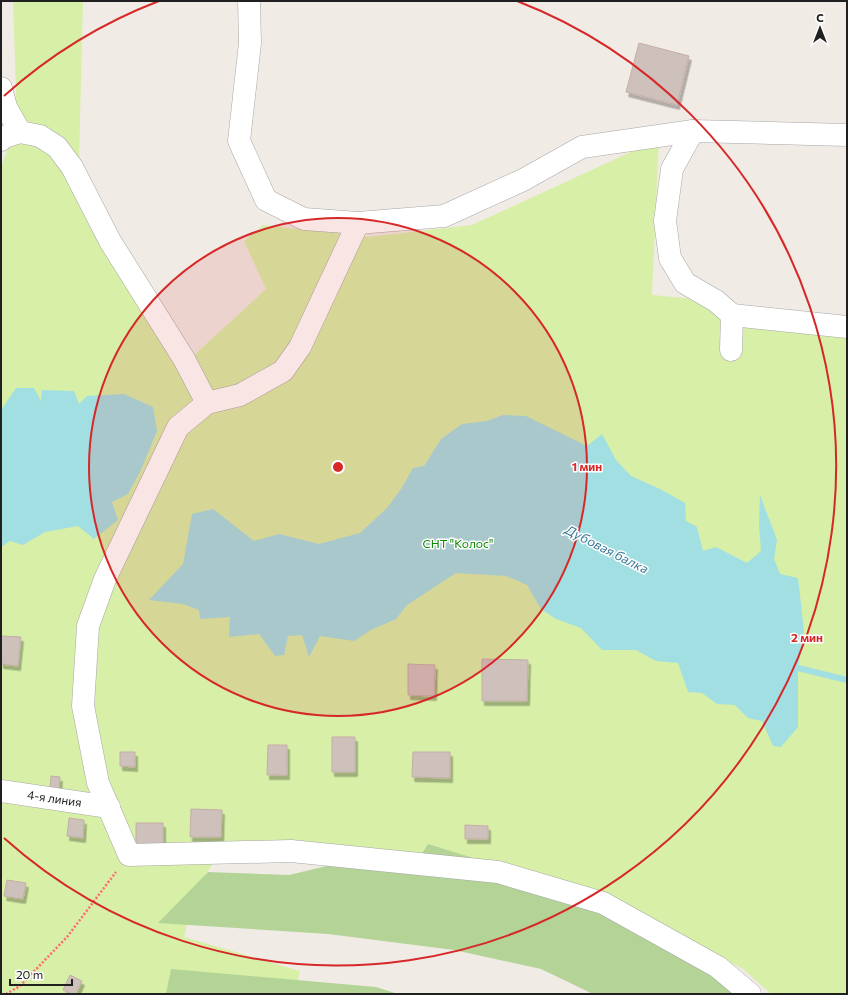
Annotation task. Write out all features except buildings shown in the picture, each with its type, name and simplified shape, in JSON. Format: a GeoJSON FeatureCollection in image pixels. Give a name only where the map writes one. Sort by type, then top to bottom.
{"type":"FeatureCollection","features":[{"type":"Feature","properties":{"kind":"street"},"geometry":{"type":"LineString","coordinates":[[249,1],[250,43],[239,141],[266,200],[304,219],[358,223],[444,216],[523,180],[582,147],[693,131],[847,135]]}},
{"type":"Feature","properties":{"kind":"street"},"geometry":{"type":"LineString","coordinates":[[1,88],[6,107],[10,136],[40,136],[57,147],[72,167],[110,241],[184,359],[206,402]]}},
{"type":"Feature","properties":{"kind":"street"},"geometry":{"type":"LineString","coordinates":[[693,131],[672,169],[665,221],[670,258],[685,283],[716,301],[732,314],[847,327]]}},
{"type":"Feature","properties":{"kind":"street"},"geometry":{"type":"LineString","coordinates":[[358,223],[300,348],[283,371],[240,395],[206,402],[178,428],[105,579],[88,626],[83,706],[98,783],[129,855],[291,851],[498,872],[603,902],[718,967],[750,994]]}},
{"type":"Feature","properties":{"kind":"street"},"geometry":{"type":"LineString","coordinates":[[731,350],[732,314]]}},
{"type":"Feature","properties":{"kind":"street","name":"4-я линия"},"geometry":{"type":"LineString","coordinates":[[1,791],[109,807]]}},
{"type":"Feature","properties":{"kind":"path"},"geometry":{"type":"LineString","coordinates":[[6,994],[20,986],[67,937],[129,855]]}},
{"type":"Feature","properties":{"kind":"green space","name":"СНТ \"Колос\""},"geometry":{"type":"Polygon","coordinates":[[[13,1],[83,1],[78,200],[179,369],[266,289],[244,241],[263,225],[368,237],[472,225],[659,139],[652,295],[694,299],[847,336],[847,994],[771,994],[743,969],[659,926],[535,871],[405,854],[226,844],[194,892],[184,937],[300,971],[294,994],[1,994],[1,167],[12,138],[16,91],[13,1]]]}},
{"type":"Feature","properties":{"kind":"green space"},"geometry":{"type":"Polygon","coordinates":[[[428,844],[486,862],[601,910],[719,975],[739,994],[593,994],[541,969],[454,950],[328,934],[158,923],[208,872],[289,875],[344,862],[413,868],[428,844]]]}},
{"type":"Feature","properties":{"kind":"green space"},"geometry":{"type":"Polygon","coordinates":[[[171,969],[376,987],[398,994],[166,994],[171,969]]]}},
{"type":"Feature","properties":{"kind":"water"},"geometry":{"type":"Polygon","coordinates":[[[16,388],[34,388],[41,401],[42,390],[74,391],[79,404],[87,396],[124,394],[153,407],[157,431],[140,472],[128,494],[112,502],[118,520],[94,539],[78,526],[45,532],[23,545],[10,541],[1,547],[1,410],[16,388]]]}},
{"type":"Feature","properties":{"kind":"water"},"geometry":{"type":"Polygon","coordinates":[[[503,415],[526,416],[587,446],[602,434],[616,460],[631,476],[660,489],[685,503],[686,521],[697,527],[703,551],[716,547],[747,563],[761,551],[759,525],[760,495],[777,540],[774,559],[780,574],[798,578],[804,631],[798,668],[798,727],[781,747],[773,746],[762,721],[748,718],[735,705],[717,704],[702,693],[688,692],[678,663],[656,661],[636,650],[602,650],[581,628],[556,619],[541,609],[527,585],[506,576],[456,573],[407,605],[396,619],[371,630],[354,641],[320,636],[309,657],[302,635],[288,636],[284,655],[275,656],[259,634],[229,637],[230,617],[200,619],[199,610],[183,604],[149,600],[183,564],[192,514],[213,509],[254,541],[279,534],[319,544],[360,533],[387,508],[401,489],[413,468],[424,466],[441,439],[462,424],[487,421],[503,415]]]}},
{"type":"Feature","properties":{"kind":"waterway","name":"Дубовая балка"},"geometry":{"type":"LineString","coordinates":[[792,664],[798,668],[847,680]]}}]}
